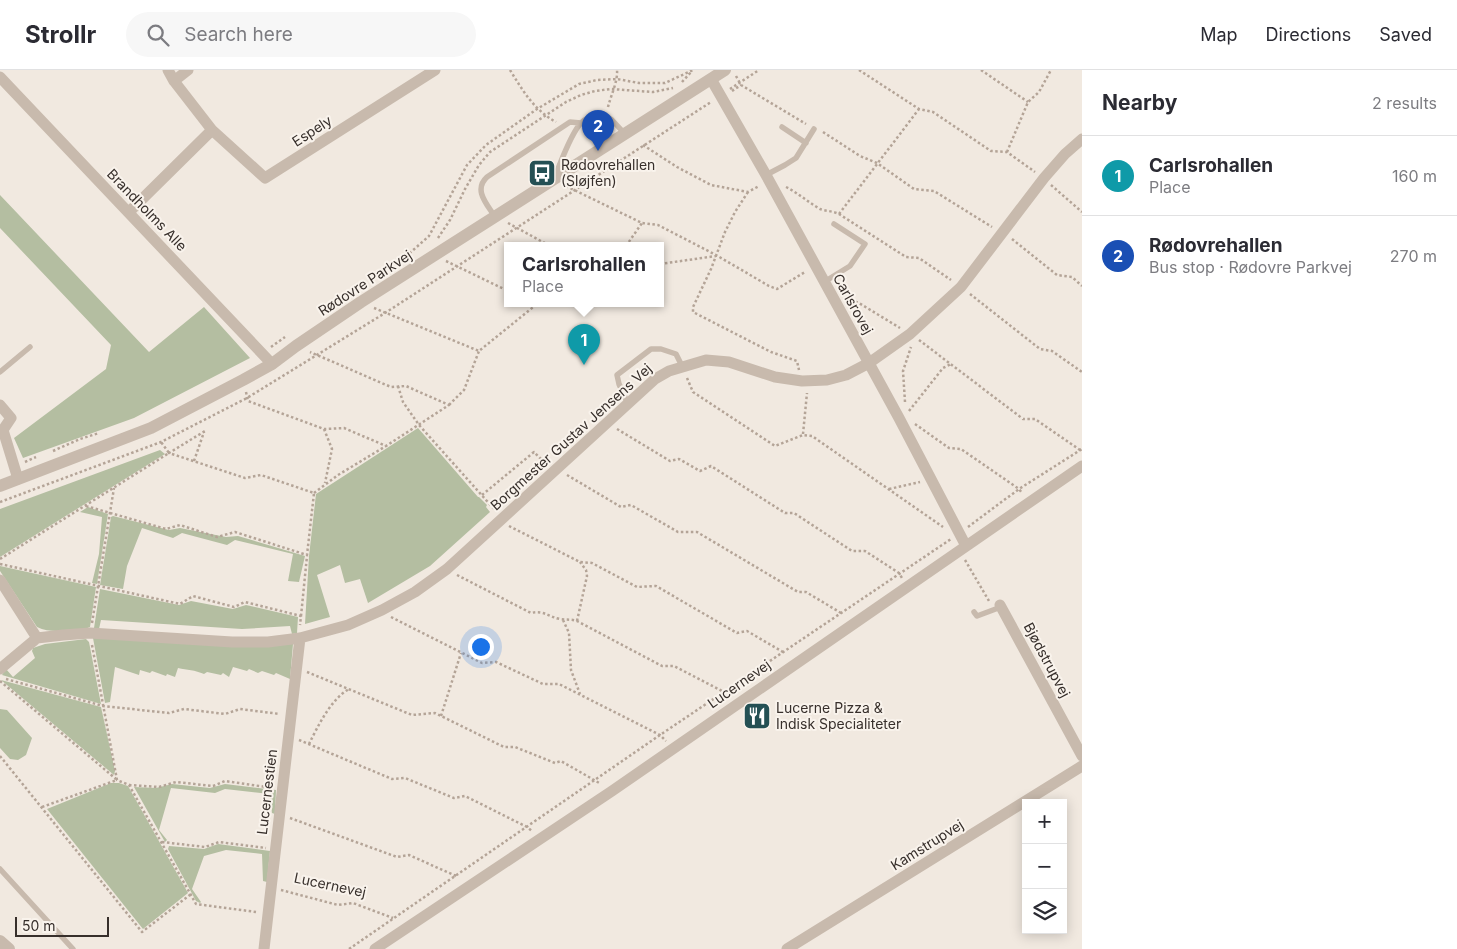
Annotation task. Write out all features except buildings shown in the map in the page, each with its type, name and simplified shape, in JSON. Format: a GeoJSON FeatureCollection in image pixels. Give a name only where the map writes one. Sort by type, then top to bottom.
{"type":"FeatureCollection","features":[{"type":"Feature","properties":{"kind":"street","name":"Espely"},"geometry":{"type":"LineString","coordinates":[[168,70],[174,81],[212,130],[265,178],[435,70]]}},
{"type":"Feature","properties":{"kind":"street"},"geometry":{"type":"LineString","coordinates":[[174,81],[188,70]]}},
{"type":"Feature","properties":{"kind":"street","name":"Rødovre Parkvej"},"geometry":{"type":"LineString","coordinates":[[0,486],[151,428],[272,364],[361,302],[625,134],[709,74],[725,70]]}},
{"type":"Feature","properties":{"kind":"street","name":"Carlsrovej"},"geometry":{"type":"LineString","coordinates":[[709,74],[869,363],[902,417],[931,479],[959,531],[962,548]]}},
{"type":"Feature","properties":{"kind":"street","name":"Brandholms Alle"},"geometry":{"type":"LineString","coordinates":[[0,77],[272,364]]}},
{"type":"Feature","properties":{"kind":"street"},"geometry":{"type":"LineString","coordinates":[[129,212],[212,130]]}},
{"type":"Feature","properties":{"kind":"street","name":"Borgmester Gustav Jensens Vej"},"geometry":{"type":"LineString","coordinates":[[37,638],[90,633],[232,642],[268,642],[300,638],[348,625],[382,610],[415,592],[447,569],[655,379],[669,371],[706,360],[729,362],[775,377],[805,381],[827,380],[846,374],[869,363],[912,335],[961,287],[1044,178],[1082,138]]}},
{"type":"Feature","properties":{"kind":"street"},"geometry":{"type":"LineString","coordinates":[[0,406],[11,418],[1,430],[18,479]]}},
{"type":"Feature","properties":{"kind":"street","name":"Lucernevej"},"geometry":{"type":"LineString","coordinates":[[375,949],[612,791],[1082,466]]}},
{"type":"Feature","properties":{"kind":"street"},"geometry":{"type":"LineString","coordinates":[[0,580],[37,638],[0,669]]}},
{"type":"Feature","properties":{"kind":"street","name":"Bjødstrupvej"},"geometry":{"type":"LineString","coordinates":[[1001,606],[1082,756]]}},
{"type":"Feature","properties":{"kind":"street","name":"Lucernestien"},"geometry":{"type":"LineString","coordinates":[[264,949],[300,638]]}},
{"type":"Feature","properties":{"kind":"street","name":"Kamstrupvej"},"geometry":{"type":"LineString","coordinates":[[787,949],[1082,766]]}},
{"type":"Feature","properties":{"kind":"street"},"geometry":{"type":"LineString","coordinates":[[0,941],[9,949]]}},
{"type":"Feature","properties":{"kind":"lane"},"geometry":{"type":"LineString","coordinates":[[553,180],[574,134],[581,123],[590,117],[603,114],[612,120],[625,134]]}},
{"type":"Feature","properties":{"kind":"lane"},"geometry":{"type":"LineString","coordinates":[[495,217],[482,197],[480,191],[482,182],[570,122],[581,123]]}},
{"type":"Feature","properties":{"kind":"lane"},"geometry":{"type":"LineString","coordinates":[[782,127],[806,143]]}},
{"type":"Feature","properties":{"kind":"lane"},"geometry":{"type":"LineString","coordinates":[[770,182],[785,165],[796,158],[814,129]]}},
{"type":"Feature","properties":{"kind":"lane"},"geometry":{"type":"LineString","coordinates":[[824,282],[850,266],[865,244],[834,224]]}},
{"type":"Feature","properties":{"kind":"lane"},"geometry":{"type":"LineString","coordinates":[[0,372],[30,347]]}},
{"type":"Feature","properties":{"kind":"lane"},"geometry":{"type":"LineString","coordinates":[[628,404],[618,384],[617,376],[651,349],[661,349],[676,354],[682,366]]}},
{"type":"Feature","properties":{"kind":"lane"},"geometry":{"type":"LineString","coordinates":[[974,612],[977,616],[1001,606]]}},
{"type":"Feature","properties":{"kind":"lane"},"geometry":{"type":"LineString","coordinates":[[0,868],[73,949]]}},
{"type":"Feature","properties":{"kind":"path"},"geometry":{"type":"LineString","coordinates":[[510,70],[537,109],[564,126]]}},
{"type":"Feature","properties":{"kind":"path"},"geometry":{"type":"LineString","coordinates":[[606,116],[618,70]]}},
{"type":"Feature","properties":{"kind":"path"},"geometry":{"type":"LineString","coordinates":[[612,89],[653,92],[677,87],[693,70]]}},
{"type":"Feature","properties":{"kind":"path"},"geometry":{"type":"LineString","coordinates":[[732,70],[741,85],[814,129],[825,132],[860,156],[877,163],[914,189],[934,191],[1003,232],[1057,275],[1072,277],[1082,286]]}},
{"type":"Feature","properties":{"kind":"path"},"geometry":{"type":"LineString","coordinates":[[0,502],[161,442],[247,398],[385,313],[759,70]]}},
{"type":"Feature","properties":{"kind":"path"},"geometry":{"type":"LineString","coordinates":[[859,70],[919,109],[933,112],[991,151],[1007,152],[1044,178],[1082,212]]}},
{"type":"Feature","properties":{"kind":"path"},"geometry":{"type":"LineString","coordinates":[[981,70],[1028,102]]}},
{"type":"Feature","properties":{"kind":"path"},"geometry":{"type":"LineString","coordinates":[[1007,152],[1028,102],[1039,92],[1051,70]]}},
{"type":"Feature","properties":{"kind":"path"},"geometry":{"type":"LineString","coordinates":[[834,224],[839,214],[919,109]]}},
{"type":"Feature","properties":{"kind":"path"},"geometry":{"type":"LineString","coordinates":[[643,145],[677,167],[711,185],[748,192]]}},
{"type":"Feature","properties":{"kind":"path"},"geometry":{"type":"LineString","coordinates":[[553,180],[642,223],[658,225],[777,289],[815,266]]}},
{"type":"Feature","properties":{"kind":"path"},"geometry":{"type":"LineString","coordinates":[[803,435],[805,381],[797,361],[770,352],[693,312],[734,212],[748,192],[770,182],[799,194],[822,210],[839,214],[906,257],[919,258],[961,287],[1040,349],[1052,350],[1082,372]]}},
{"type":"Feature","properties":{"kind":"path"},"geometry":{"type":"LineString","coordinates":[[495,217],[542,242]]}},
{"type":"Feature","properties":{"kind":"path"},"geometry":{"type":"LineString","coordinates":[[629,242],[642,223]]}},
{"type":"Feature","properties":{"kind":"path"},"geometry":{"type":"LineString","coordinates":[[435,255],[504,289]]}},
{"type":"Feature","properties":{"kind":"path"},"geometry":{"type":"LineString","coordinates":[[664,263],[716,256]]}},
{"type":"Feature","properties":{"kind":"path"},"geometry":{"type":"LineString","coordinates":[[349,949],[1019,489],[1081,451],[1034,419],[1023,419],[912,335],[859,303],[847,298],[834,300]]}},
{"type":"Feature","properties":{"kind":"path"},"geometry":{"type":"LineString","coordinates":[[361,302],[479,351]]}},
{"type":"Feature","properties":{"kind":"path"},"geometry":{"type":"LineString","coordinates":[[300,638],[314,493],[338,475],[419,425],[449,404],[464,390],[479,351],[532,307]]}},
{"type":"Feature","properties":{"kind":"path"},"geometry":{"type":"LineString","coordinates":[[262,353],[292,332]]}},
{"type":"Feature","properties":{"kind":"path"},"geometry":{"type":"LineString","coordinates":[[902,417],[903,371],[912,335]]}},
{"type":"Feature","properties":{"kind":"path"},"geometry":{"type":"LineString","coordinates":[[296,346],[391,387],[406,386],[449,404]]}},
{"type":"Feature","properties":{"kind":"path"},"geometry":{"type":"LineString","coordinates":[[902,417],[943,368],[951,364]]}},
{"type":"Feature","properties":{"kind":"path"},"geometry":{"type":"LineString","coordinates":[[682,366],[693,392],[775,446],[803,435],[812,436],[949,532],[959,531]]}},
{"type":"Feature","properties":{"kind":"path"},"geometry":{"type":"LineString","coordinates":[[243,380],[248,401],[324,429],[344,428],[386,446]]}},
{"type":"Feature","properties":{"kind":"path"},"geometry":{"type":"LineString","coordinates":[[398,386],[403,402],[419,425],[502,520],[580,562],[592,563],[637,587],[656,586],[738,633],[747,631],[783,652],[796,663]]}},
{"type":"Feature","properties":{"kind":"path"},"geometry":{"type":"LineString","coordinates":[[902,417],[949,448],[961,449],[1019,489],[1029,502]]}},
{"type":"Feature","properties":{"kind":"path"},"geometry":{"type":"LineString","coordinates":[[607,423],[670,461],[679,459],[700,471],[711,466],[785,513],[793,513],[852,550],[865,551],[899,573],[908,587]]}},
{"type":"Feature","properties":{"kind":"path"},"geometry":{"type":"LineString","coordinates":[[324,429],[332,449],[325,485]]}},
{"type":"Feature","properties":{"kind":"path"},"geometry":{"type":"LineString","coordinates":[[0,559],[205,431],[194,461]]}},
{"type":"Feature","properties":{"kind":"path"},"geometry":{"type":"LineString","coordinates":[[48,453],[80,439],[99,434]]}},
{"type":"Feature","properties":{"kind":"path"},"geometry":{"type":"LineString","coordinates":[[161,442],[169,453],[245,478],[261,475],[314,493]]}},
{"type":"Feature","properties":{"kind":"path"},"geometry":{"type":"LineString","coordinates":[[482,495],[534,452],[556,470],[621,507],[631,505],[678,532],[697,532],[798,592],[806,592],[841,613],[850,626]]}},
{"type":"Feature","properties":{"kind":"path"},"geometry":{"type":"LineString","coordinates":[[14,466],[40,456]]}},
{"type":"Feature","properties":{"kind":"path"},"geometry":{"type":"LineString","coordinates":[[888,489],[931,479]]}},
{"type":"Feature","properties":{"kind":"path"},"geometry":{"type":"LineString","coordinates":[[114,488],[90,633],[118,780]]}},
{"type":"Feature","properties":{"kind":"path"},"geometry":{"type":"LineString","coordinates":[[86,506],[166,529],[180,525],[217,538],[236,532],[307,555]]}},
{"type":"Feature","properties":{"kind":"path"},"geometry":{"type":"LineString","coordinates":[[962,548],[992,606],[1001,606]]}},
{"type":"Feature","properties":{"kind":"path"},"geometry":{"type":"LineString","coordinates":[[578,621],[587,576],[586,570],[580,562]]}},
{"type":"Feature","properties":{"kind":"path"},"geometry":{"type":"LineString","coordinates":[[0,564],[180,604],[193,596],[234,607],[245,602],[301,616]]}},
{"type":"Feature","properties":{"kind":"path"},"geometry":{"type":"LineString","coordinates":[[447,569],[531,613],[539,611],[563,619],[578,621],[662,666],[674,666],[724,692],[735,705]]}},
{"type":"Feature","properties":{"kind":"path"},"geometry":{"type":"LineString","coordinates":[[382,610],[389,617],[482,663],[496,662],[543,684],[559,684],[660,735],[674,748]]}},
{"type":"Feature","properties":{"kind":"path"},"geometry":{"type":"LineString","coordinates":[[563,619],[569,633],[571,670],[581,696]]}},
{"type":"Feature","properties":{"kind":"path"},"geometry":{"type":"LineString","coordinates":[[441,716],[462,653]]}},
{"type":"Feature","properties":{"kind":"path"},"geometry":{"type":"LineString","coordinates":[[296,667],[412,715],[435,713],[504,747],[515,747],[555,763],[561,762],[612,791]]}},
{"type":"Feature","properties":{"kind":"path"},"geometry":{"type":"LineString","coordinates":[[0,677],[103,706],[169,714],[184,709],[226,714],[240,709],[290,716]]}},
{"type":"Feature","properties":{"kind":"path"},"geometry":{"type":"LineString","coordinates":[[0,681],[118,780],[129,785],[158,787],[176,782],[213,786],[225,781],[282,789]]}},
{"type":"Feature","properties":{"kind":"path"},"geometry":{"type":"LineString","coordinates":[[310,744],[320,722],[341,693],[349,689]]}},
{"type":"Feature","properties":{"kind":"path"},"geometry":{"type":"LineString","coordinates":[[288,735],[392,779],[405,778],[454,798],[465,796],[527,827],[541,839]]}},
{"type":"Feature","properties":{"kind":"path"},"geometry":{"type":"LineString","coordinates":[[0,756],[142,932],[191,894]]}},
{"type":"Feature","properties":{"kind":"path"},"geometry":{"type":"LineString","coordinates":[[42,807],[118,780]]}},
{"type":"Feature","properties":{"kind":"path"},"geometry":{"type":"LineString","coordinates":[[129,785],[196,904],[268,913]]}},
{"type":"Feature","properties":{"kind":"path"},"geometry":{"type":"LineString","coordinates":[[279,814],[397,857],[409,855],[472,883]]}},
{"type":"Feature","properties":{"kind":"path"},"geometry":{"type":"LineString","coordinates":[[162,842],[205,847],[219,842],[275,849]]}},
{"type":"Feature","properties":{"kind":"path","name":"Lucernevej"},"geometry":{"type":"LineString","coordinates":[[271,888],[338,905],[353,903],[410,925]]}},
{"type":"Feature","properties":{"kind":"green space"},"geometry":{"type":"Polygon","coordinates":[[[0,195],[149,352],[204,307],[250,358],[134,418],[23,458],[14,438],[106,369],[111,345],[0,228],[0,195]]]}},
{"type":"Feature","properties":{"kind":"green space"},"geometry":{"type":"Polygon","coordinates":[[[418,428],[487,505],[486,507],[490,512],[430,566],[368,603],[360,579],[345,583],[340,565],[317,575],[330,617],[305,624],[309,556],[316,494],[418,428]]]}},
{"type":"Feature","properties":{"kind":"green space"},"geometry":{"type":"Polygon","coordinates":[[[160,450],[165,454],[0,557],[0,509],[160,450]]]}},
{"type":"Feature","properties":{"kind":"green space"},"geometry":{"type":"Polygon","coordinates":[[[88,507],[108,514],[97,584],[92,583],[99,554],[102,517],[80,512],[88,507]]]}},
{"type":"Feature","properties":{"kind":"green space"},"geometry":{"type":"Polygon","coordinates":[[[111,517],[169,530],[180,528],[226,537],[238,536],[305,556],[299,582],[288,581],[293,554],[235,540],[227,545],[182,533],[173,538],[142,528],[127,566],[123,589],[100,585],[111,517]]]}},
{"type":"Feature","properties":{"kind":"green space"},"geometry":{"type":"Polygon","coordinates":[[[0,566],[96,587],[90,627],[60,631],[37,627],[0,571],[0,566]]]}},
{"type":"Feature","properties":{"kind":"green space"},"geometry":{"type":"Polygon","coordinates":[[[100,589],[179,605],[191,601],[233,609],[246,605],[298,617],[297,633],[292,634],[290,626],[242,629],[101,620],[99,629],[94,628],[100,589]]]}},
{"type":"Feature","properties":{"kind":"green space"},"geometry":{"type":"Polygon","coordinates":[[[93,638],[293,644],[290,679],[276,673],[274,675],[262,671],[258,673],[249,669],[247,671],[233,667],[229,677],[223,673],[221,675],[207,672],[204,674],[178,668],[175,677],[140,670],[139,675],[115,667],[110,702],[105,703],[93,638]]]}},
{"type":"Feature","properties":{"kind":"green space"},"geometry":{"type":"Polygon","coordinates":[[[86,639],[89,642],[101,704],[2,675],[6,669],[13,677],[35,658],[32,651],[33,648],[45,644],[86,639]]]}},
{"type":"Feature","properties":{"kind":"green space"},"geometry":{"type":"Polygon","coordinates":[[[1,680],[101,707],[115,771],[114,775],[1,680]]]}},
{"type":"Feature","properties":{"kind":"green space"},"geometry":{"type":"Polygon","coordinates":[[[0,709],[7,710],[32,738],[26,755],[18,760],[10,759],[0,748],[0,709]]]}},
{"type":"Feature","properties":{"kind":"green space"},"geometry":{"type":"Polygon","coordinates":[[[111,783],[128,786],[188,893],[143,929],[47,809],[111,783]]]}},
{"type":"Feature","properties":{"kind":"green space"},"geometry":{"type":"Polygon","coordinates":[[[172,784],[210,788],[225,784],[276,790],[275,814],[272,813],[270,794],[225,789],[215,793],[171,788],[159,830],[167,840],[165,842],[134,787],[156,788],[172,784]]]}},
{"type":"Feature","properties":{"kind":"green space"},"geometry":{"type":"Polygon","coordinates":[[[218,844],[270,851],[267,882],[263,881],[262,854],[226,850],[204,856],[192,889],[201,902],[196,901],[168,849],[169,846],[204,849],[218,844]]]}},
{"type":"Feature","properties":{"kind":"place","name":"Rødovrehallen"},"geometry":{"type":"Point","coordinates":[598,151]}},
{"type":"Feature","properties":{"kind":"place","name":"Rødovrehallen (Sløjfen)"},"geometry":{"type":"Point","coordinates":[542,173]}},
{"type":"Feature","properties":{"kind":"place","name":"Carlsrohallen"},"geometry":{"type":"Point","coordinates":[584,365]}},
{"type":"Feature","properties":{"kind":"place","name":"Lucerne Pizza & Indisk Specialiteter"},"geometry":{"type":"Point","coordinates":[757,716]}}]}
